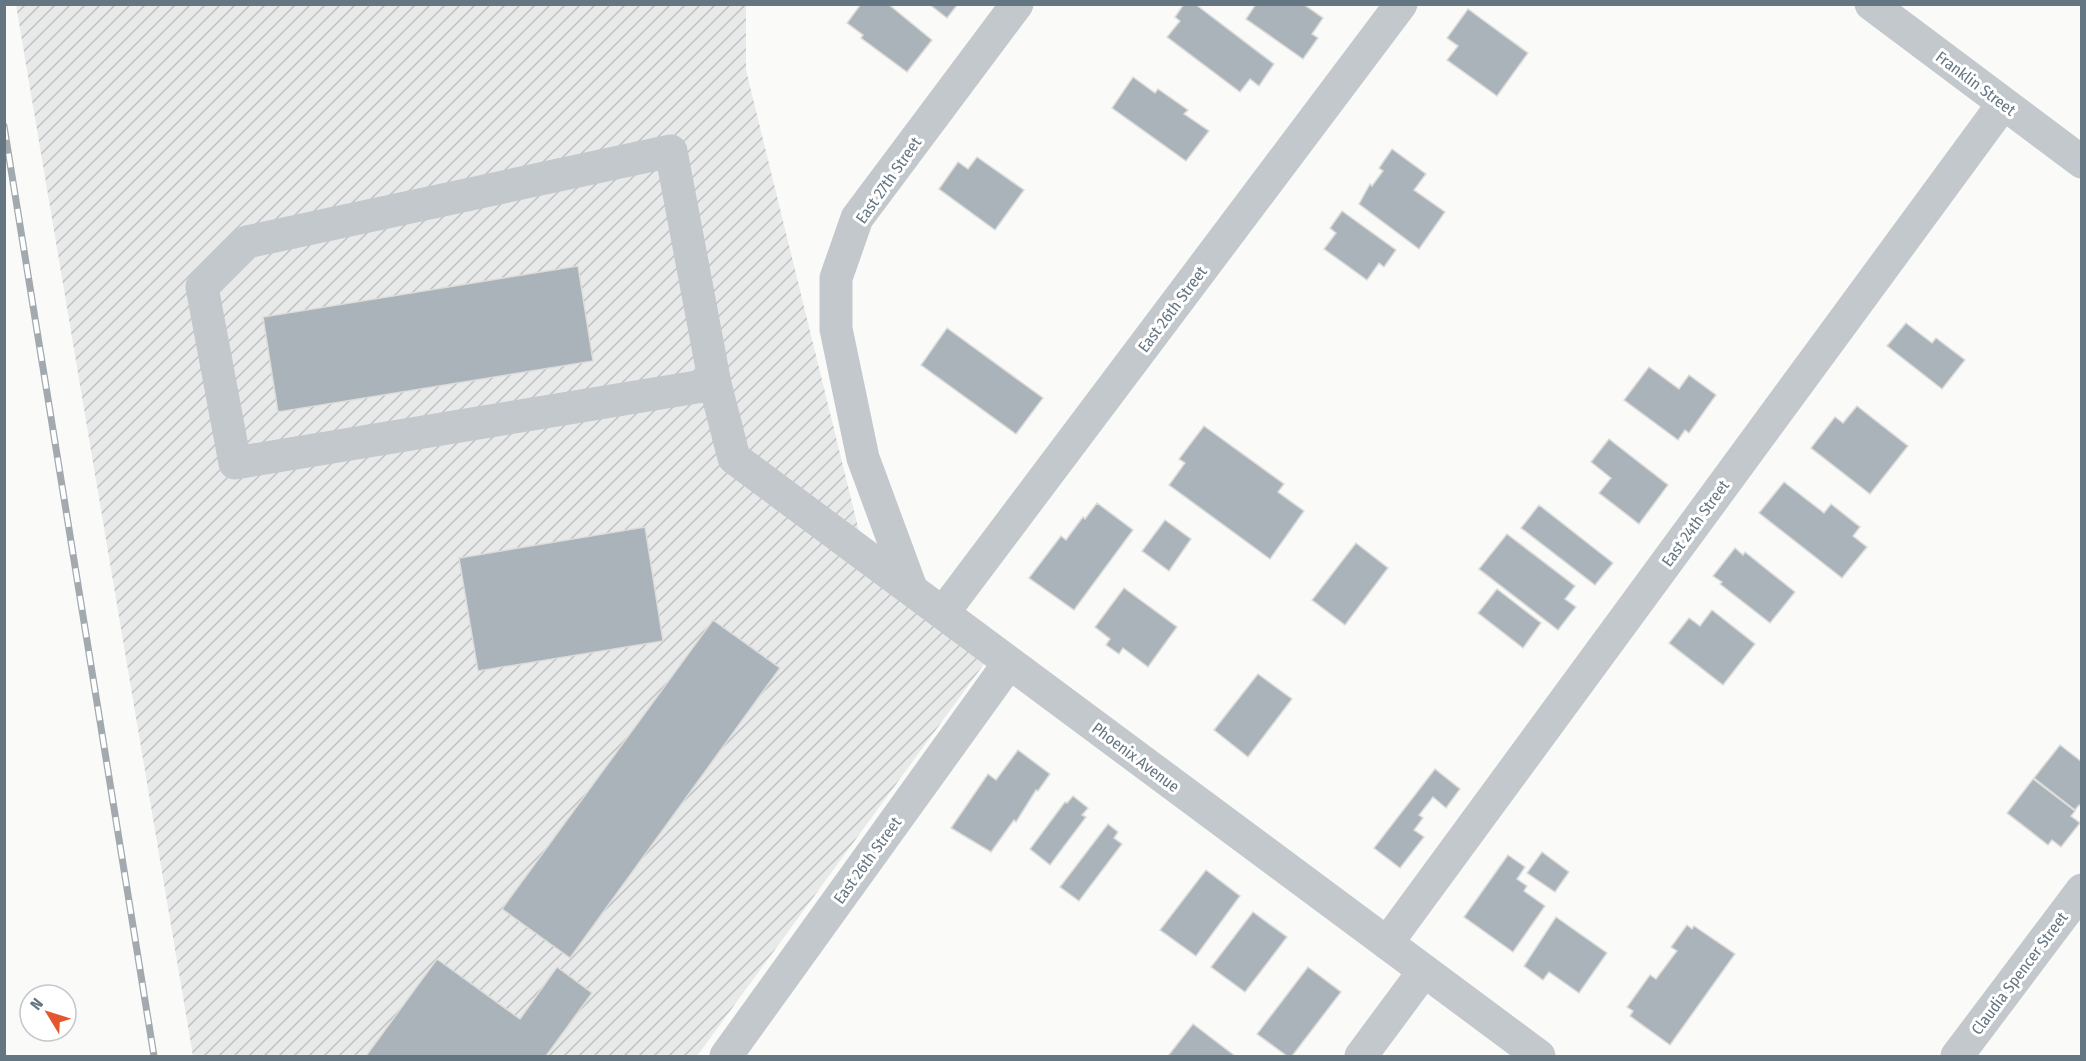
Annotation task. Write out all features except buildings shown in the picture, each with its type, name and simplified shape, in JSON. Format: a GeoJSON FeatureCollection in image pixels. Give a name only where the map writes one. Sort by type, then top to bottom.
{"type":"FeatureCollection","features":[{"type":"Feature","properties":{"kind":"street","name":"East 27th Street"},"geometry":{"type":"LineString","coordinates":[[910,588],[863,458],[836,329],[836,278],[857,218],[1017,4]]}},
{"type":"Feature","properties":{"kind":"street","name":"East 26th Street"},"geometry":{"type":"LineString","coordinates":[[943,613],[1401,4]]}},
{"type":"Feature","properties":{"kind":"street","name":"Franklin Street"},"geometry":{"type":"LineString","coordinates":[[1871,4],[2003,104],[2079,156]]}},
{"type":"Feature","properties":{"kind":"street","name":"East 24th Street"},"geometry":{"type":"LineString","coordinates":[[1387,943],[2003,104]]}},
{"type":"Feature","properties":{"kind":"street"},"geometry":{"type":"LineString","coordinates":[[670,151],[715,384],[235,463],[202,287],[247,242],[670,151]]}},
{"type":"Feature","properties":{"kind":"street","name":"Phoenix Avenue"},"geometry":{"type":"LineString","coordinates":[[715,384],[734,458],[1539,1056]]}},
{"type":"Feature","properties":{"kind":"street","name":"East 26th Street"},"geometry":{"type":"LineString","coordinates":[[726,1056],[1009,663]]}},
{"type":"Feature","properties":{"kind":"street","name":"Claudia Spencer Street"},"geometry":{"type":"LineString","coordinates":[[1957,1056],[2082,890]]}},
{"type":"Feature","properties":{"kind":"street"},"geometry":{"type":"LineString","coordinates":[[1361,1056],[1424,971]]}},
{"type":"Feature","properties":{"kind":"shaded area"},"geometry":{"type":"Polygon","coordinates":[[[16,5],[746,5],[746,70],[870,576],[984,664],[697,1056],[193,1056],[16,5]]]}},
{"type":"Feature","properties":{"kind":"railway"},"geometry":{"type":"LineString","coordinates":[[4,126],[154,1056]]}}]}
